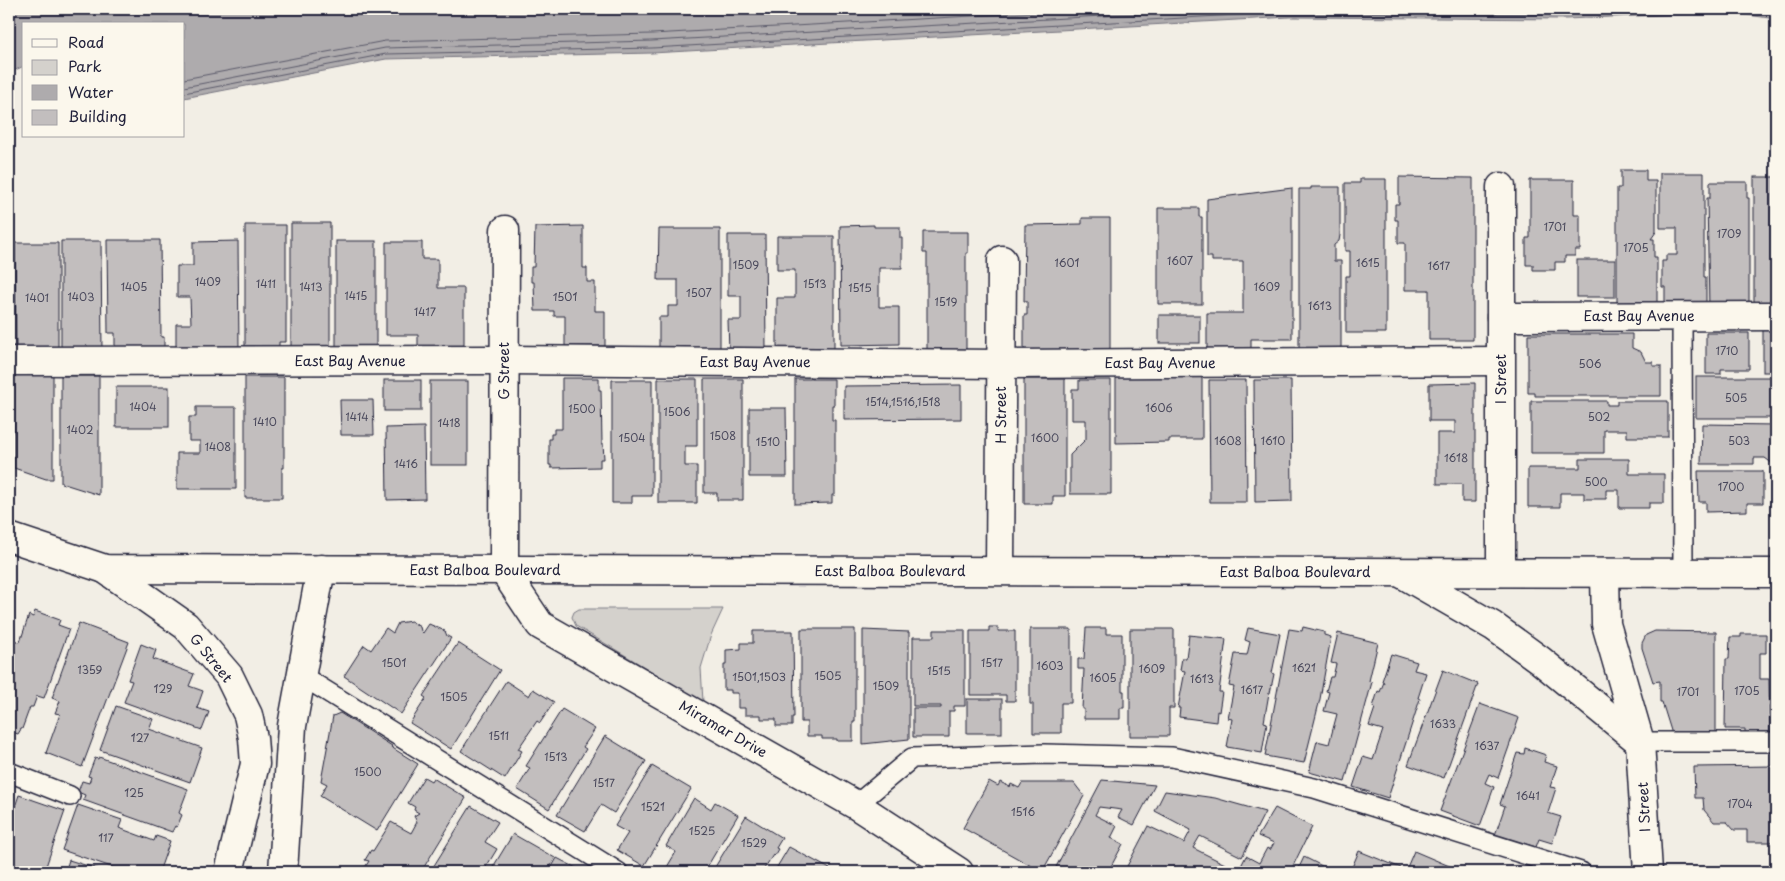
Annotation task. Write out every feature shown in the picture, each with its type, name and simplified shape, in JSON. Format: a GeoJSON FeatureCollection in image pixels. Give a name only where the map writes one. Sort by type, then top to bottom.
{"type":"FeatureCollection","features":[{"type":"Feature","properties":{"kind":"street","name":"I Street"},"geometry":{"type":"LineString","coordinates":[[1501,187],[1501,572]]}},
{"type":"Feature","properties":{"kind":"street","name":"G Street"},"geometry":{"type":"LineString","coordinates":[[504,571],[505,230]]}},
{"type":"Feature","properties":{"kind":"street","name":"H Street"},"geometry":{"type":"LineString","coordinates":[[1000,570],[1002,260]]}},
{"type":"Feature","properties":{"kind":"street","name":"East Bay Avenue"},"geometry":{"type":"LineString","coordinates":[[1501,317],[1776,316]]}},
{"type":"Feature","properties":{"kind":"street","name":"East Bay Avenue"},"geometry":{"type":"LineString","coordinates":[[9,361],[504,360],[1001,364],[1500,361]]}},
{"type":"Feature","properties":{"kind":"street","name":"East Balboa Boulevard"},"geometry":{"type":"LineString","coordinates":[[9,538],[105,569],[504,571],[1000,570],[1776,574]]}},
{"type":"Feature","properties":{"kind":"street","name":"G Street"},"geometry":{"type":"LineString","coordinates":[[105,569],[186,626],[229,676],[248,715],[253,738],[255,764],[229,872]]}},
{"type":"Feature","properties":{"kind":"street"},"geometry":{"type":"LineString","coordinates":[[283,872],[292,726],[321,569]]}},
{"type":"Feature","properties":{"kind":"street","name":"Miramar Drive"},"geometry":{"type":"LineString","coordinates":[[504,571],[540,625],[856,804],[959,872]]}},
{"type":"Feature","properties":{"kind":"street"},"geometry":{"type":"LineString","coordinates":[[1401,573],[1493,626],[1540,660],[1640,742]]}},
{"type":"Feature","properties":{"kind":"street","name":"I Street"},"geometry":{"type":"LineString","coordinates":[[1605,573],[1606,624],[1640,742],[1648,872]]}},
{"type":"Feature","properties":{"kind":"lane"},"geometry":{"type":"LineString","coordinates":[[1682,316],[1683,573]]}},
{"type":"Feature","properties":{"kind":"lane"},"geometry":{"type":"LineString","coordinates":[[302,676],[618,872]]}},
{"type":"Feature","properties":{"kind":"lane"},"geometry":{"type":"LineString","coordinates":[[1640,742],[1776,742]]}},
{"type":"Feature","properties":{"kind":"lane"},"geometry":{"type":"LineString","coordinates":[[856,804],[912,758],[1044,754],[1172,757],[1314,788],[1581,872]]}},
{"type":"Feature","properties":{"kind":"lane"},"geometry":{"type":"LineString","coordinates":[[9,772],[70,796]]}},
{"type":"Feature","properties":{"kind":"green space"},"geometry":{"type":"Polygon","coordinates":[[[579,609],[723,609],[711,635],[701,668],[703,702],[576,626],[572,617],[574,612],[579,609]]]}},
{"type":"Feature","properties":{"kind":"water"},"geometry":{"type":"Polygon","coordinates":[[[9,9],[1776,9],[1776,19],[1727,12],[1566,19],[1290,17],[652,53],[386,59],[185,98],[185,22],[22,22],[22,67],[9,73],[9,9]]]}},
{"type":"Feature","properties":{"kind":"building"},"geometry":{"type":"Polygon","coordinates":[[[1621,170],[1646,170],[1646,181],[1656,181],[1656,232],[1651,239],[1654,239],[1654,257],[1657,257],[1657,308],[1617,308],[1617,188],[1621,188],[1621,170]]]}},
{"type":"Feature","properties":{"kind":"building"},"geometry":{"type":"Polygon","coordinates":[[[1660,173],[1704,173],[1706,314],[1665,314],[1665,287],[1662,287],[1662,261],[1666,261],[1666,255],[1677,255],[1677,228],[1660,228],[1660,173]]]}},
{"type":"Feature","properties":{"kind":"building"},"geometry":{"type":"Polygon","coordinates":[[[1399,177],[1473,178],[1473,340],[1429,340],[1429,290],[1405,290],[1405,243],[1398,243],[1398,220],[1395,220],[1395,204],[1399,204],[1399,177]]]}},
{"type":"Feature","properties":{"kind":"building"},"geometry":{"type":"Polygon","coordinates":[[[1754,177],[1776,177],[1776,308],[1754,308],[1754,177]]]}},
{"type":"Feature","properties":{"kind":"building"},"geometry":{"type":"Polygon","coordinates":[[[1360,179],[1386,179],[1386,333],[1346,333],[1346,276],[1350,276],[1350,251],[1345,251],[1345,183],[1360,183],[1360,179]]]}},
{"type":"Feature","properties":{"kind":"building"},"geometry":{"type":"Polygon","coordinates":[[[1530,180],[1574,180],[1574,215],[1580,215],[1580,250],[1575,250],[1575,256],[1565,256],[1565,262],[1555,262],[1555,270],[1533,270],[1533,265],[1526,265],[1526,238],[1530,238],[1530,180]]]}},
{"type":"Feature","properties":{"kind":"building"},"geometry":{"type":"Polygon","coordinates":[[[1710,182],[1747,182],[1747,198],[1749,198],[1749,308],[1709,308],[1707,198],[1710,198],[1710,182]]]}},
{"type":"Feature","properties":{"kind":"building"},"geometry":{"type":"Polygon","coordinates":[[[1311,187],[1340,187],[1340,235],[1339,241],[1334,245],[1334,261],[1341,261],[1341,351],[1299,351],[1299,189],[1311,189],[1311,187]]]}},
{"type":"Feature","properties":{"kind":"building"},"geometry":{"type":"Polygon","coordinates":[[[1292,188],[1292,339],[1251,339],[1251,354],[1207,354],[1207,313],[1243,313],[1243,261],[1212,261],[1212,257],[1207,257],[1207,199],[1292,188]]]}},
{"type":"Feature","properties":{"kind":"building"},"geometry":{"type":"Polygon","coordinates":[[[1158,208],[1199,208],[1199,217],[1202,217],[1202,304],[1158,304],[1158,208]]]}},
{"type":"Feature","properties":{"kind":"building"},"geometry":{"type":"Polygon","coordinates":[[[1082,218],[1110,218],[1110,353],[1024,353],[1024,315],[1027,315],[1027,301],[1024,301],[1025,225],[1082,224],[1082,218]]]}},
{"type":"Feature","properties":{"kind":"building"},"geometry":{"type":"Polygon","coordinates":[[[291,223],[330,223],[330,351],[291,350],[291,223]]]}},
{"type":"Feature","properties":{"kind":"building"},"geometry":{"type":"Polygon","coordinates":[[[245,225],[286,225],[286,342],[279,342],[279,351],[245,351],[245,225]]]}},
{"type":"Feature","properties":{"kind":"building"},"geometry":{"type":"Polygon","coordinates":[[[874,225],[874,227],[900,227],[902,268],[879,268],[879,307],[899,307],[899,344],[841,345],[840,226],[874,225]]]}},
{"type":"Feature","properties":{"kind":"building"},"geometry":{"type":"Polygon","coordinates":[[[583,226],[583,268],[587,268],[587,282],[595,282],[595,311],[605,311],[605,346],[565,346],[565,316],[554,316],[554,311],[535,311],[534,282],[531,282],[531,267],[534,267],[535,227],[583,226]]]}},
{"type":"Feature","properties":{"kind":"building"},"geometry":{"type":"Polygon","coordinates":[[[659,229],[720,229],[720,352],[659,351],[659,317],[668,317],[668,306],[678,306],[678,280],[658,280],[659,229]]]}},
{"type":"Feature","properties":{"kind":"building"},"geometry":{"type":"Polygon","coordinates":[[[923,232],[968,232],[968,253],[966,253],[966,350],[927,350],[927,253],[923,253],[923,232]]]}},
{"type":"Feature","properties":{"kind":"building"},"geometry":{"type":"Polygon","coordinates":[[[728,235],[765,235],[766,352],[729,352],[728,320],[741,320],[741,296],[728,296],[728,235]]]}},
{"type":"Feature","properties":{"kind":"building"},"geometry":{"type":"Polygon","coordinates":[[[777,236],[834,236],[834,352],[777,352],[777,298],[795,298],[795,270],[777,270],[777,236]]]}},
{"type":"Feature","properties":{"kind":"building"},"geometry":{"type":"Polygon","coordinates":[[[107,240],[160,240],[161,337],[164,337],[164,354],[115,354],[115,333],[108,333],[107,240]]]}},
{"type":"Feature","properties":{"kind":"building"},"geometry":{"type":"Polygon","coordinates":[[[61,241],[101,241],[102,353],[61,354],[61,241]]]}},
{"type":"Feature","properties":{"kind":"building"},"geometry":{"type":"Polygon","coordinates":[[[238,241],[239,352],[176,353],[176,324],[191,324],[190,297],[177,297],[177,266],[193,266],[193,242],[238,241]]]}},
{"type":"Feature","properties":{"kind":"building"},"geometry":{"type":"Polygon","coordinates":[[[336,241],[376,241],[376,351],[336,351],[336,241]]]}},
{"type":"Feature","properties":{"kind":"building"},"geometry":{"type":"Polygon","coordinates":[[[386,242],[422,242],[422,259],[438,259],[438,288],[464,288],[464,352],[418,352],[418,335],[386,335],[386,242]]]}},
{"type":"Feature","properties":{"kind":"building"},"geometry":{"type":"Polygon","coordinates":[[[15,243],[58,243],[58,353],[16,353],[15,243]]]}},
{"type":"Feature","properties":{"kind":"building"},"geometry":{"type":"Polygon","coordinates":[[[1577,260],[1615,260],[1615,297],[1577,297],[1577,260]]]}},
{"type":"Feature","properties":{"kind":"building"},"geometry":{"type":"Polygon","coordinates":[[[1159,315],[1200,315],[1200,343],[1159,343],[1159,315]]]}},
{"type":"Feature","properties":{"kind":"building"},"geometry":{"type":"Polygon","coordinates":[[[1763,327],[1776,327],[1776,372],[1763,372],[1763,327]]]}},
{"type":"Feature","properties":{"kind":"building"},"geometry":{"type":"Polygon","coordinates":[[[1706,333],[1749,333],[1749,369],[1721,369],[1721,374],[1706,374],[1706,333]]]}},
{"type":"Feature","properties":{"kind":"building"},"geometry":{"type":"Polygon","coordinates":[[[1528,334],[1632,334],[1632,348],[1641,352],[1646,362],[1653,362],[1653,366],[1661,366],[1661,396],[1535,396],[1535,393],[1528,393],[1528,334]]]}},
{"type":"Feature","properties":{"kind":"building"},"geometry":{"type":"Polygon","coordinates":[[[14,375],[53,375],[53,479],[46,479],[14,468],[14,375]]]}},
{"type":"Feature","properties":{"kind":"building"},"geometry":{"type":"Polygon","coordinates":[[[61,376],[99,376],[99,495],[61,483],[61,376]]]}},
{"type":"Feature","properties":{"kind":"building"},"geometry":{"type":"Polygon","coordinates":[[[245,377],[284,377],[284,468],[282,468],[282,498],[245,498],[245,377]]]}},
{"type":"Feature","properties":{"kind":"building"},"geometry":{"type":"Polygon","coordinates":[[[1116,377],[1202,377],[1202,439],[1169,439],[1169,442],[1116,443],[1116,377]]]}},
{"type":"Feature","properties":{"kind":"building"},"geometry":{"type":"Polygon","coordinates":[[[1696,377],[1776,377],[1776,418],[1696,418],[1696,377]]]}},
{"type":"Feature","properties":{"kind":"building"},"geometry":{"type":"Polygon","coordinates":[[[562,378],[599,378],[604,459],[600,459],[600,467],[551,468],[551,465],[549,465],[549,439],[551,439],[551,434],[554,434],[554,429],[562,429],[562,378]]]}},
{"type":"Feature","properties":{"kind":"building"},"geometry":{"type":"Polygon","coordinates":[[[658,379],[697,379],[697,446],[685,446],[685,466],[697,466],[697,503],[658,503],[658,379]]]}},
{"type":"Feature","properties":{"kind":"building"},"geometry":{"type":"Polygon","coordinates":[[[704,379],[743,379],[743,500],[717,500],[717,493],[704,493],[704,379]]]}},
{"type":"Feature","properties":{"kind":"building"},"geometry":{"type":"Polygon","coordinates":[[[795,379],[834,379],[832,420],[835,420],[835,495],[832,495],[832,503],[795,504],[795,379]]]}},
{"type":"Feature","properties":{"kind":"building"},"geometry":{"type":"Polygon","coordinates":[[[1024,379],[1065,379],[1065,496],[1053,496],[1053,504],[1024,504],[1024,379]]]}},
{"type":"Feature","properties":{"kind":"building"},"geometry":{"type":"Polygon","coordinates":[[[384,380],[421,380],[421,411],[384,411],[384,380]]]}},
{"type":"Feature","properties":{"kind":"building"},"geometry":{"type":"Polygon","coordinates":[[[612,380],[652,380],[652,496],[632,496],[632,503],[612,503],[612,380]]]}},
{"type":"Feature","properties":{"kind":"building"},"geometry":{"type":"Polygon","coordinates":[[[1079,380],[1111,380],[1111,494],[1070,494],[1070,455],[1086,439],[1086,420],[1072,420],[1072,389],[1079,389],[1079,380]]]}},
{"type":"Feature","properties":{"kind":"building"},"geometry":{"type":"Polygon","coordinates":[[[1209,380],[1246,380],[1247,502],[1210,502],[1209,380]]]}},
{"type":"Feature","properties":{"kind":"building"},"geometry":{"type":"Polygon","coordinates":[[[1254,380],[1291,380],[1292,501],[1255,502],[1254,380]]]}},
{"type":"Feature","properties":{"kind":"building"},"geometry":{"type":"Polygon","coordinates":[[[430,381],[468,381],[468,465],[430,465],[430,381]]]}},
{"type":"Feature","properties":{"kind":"building"},"geometry":{"type":"Polygon","coordinates":[[[1475,383],[1475,502],[1462,502],[1462,484],[1437,484],[1437,433],[1455,433],[1455,421],[1429,421],[1429,384],[1475,383]]]}},
{"type":"Feature","properties":{"kind":"building"},"geometry":{"type":"Polygon","coordinates":[[[961,385],[961,419],[844,420],[844,386],[961,385]]]}},
{"type":"Feature","properties":{"kind":"building"},"geometry":{"type":"Polygon","coordinates":[[[116,387],[169,387],[169,427],[116,427],[116,387]]]}},
{"type":"Feature","properties":{"kind":"building"},"geometry":{"type":"Polygon","coordinates":[[[340,400],[373,400],[374,435],[341,435],[340,400]]]}},
{"type":"Feature","properties":{"kind":"building"},"geometry":{"type":"Polygon","coordinates":[[[1531,401],[1607,401],[1607,405],[1617,405],[1617,401],[1668,401],[1668,437],[1627,437],[1627,430],[1604,430],[1604,453],[1531,453],[1531,401]]]}},
{"type":"Feature","properties":{"kind":"building"},"geometry":{"type":"Polygon","coordinates":[[[196,407],[236,407],[236,489],[177,489],[177,453],[200,453],[200,441],[189,441],[189,417],[196,417],[196,407]]]}},
{"type":"Feature","properties":{"kind":"building"},"geometry":{"type":"Polygon","coordinates":[[[749,408],[786,408],[787,477],[749,477],[749,408]]]}},
{"type":"Feature","properties":{"kind":"building"},"geometry":{"type":"Polygon","coordinates":[[[1702,424],[1776,425],[1776,464],[1765,458],[1754,458],[1754,464],[1701,464],[1702,424]]]}},
{"type":"Feature","properties":{"kind":"building"},"geometry":{"type":"Polygon","coordinates":[[[424,427],[425,499],[387,500],[386,428],[424,427]]]}},
{"type":"Feature","properties":{"kind":"building"},"geometry":{"type":"Polygon","coordinates":[[[1580,459],[1629,459],[1629,474],[1664,474],[1664,503],[1649,503],[1649,508],[1619,508],[1619,490],[1606,490],[1606,499],[1584,499],[1584,493],[1560,493],[1560,507],[1528,507],[1528,468],[1580,468],[1580,459]]]}},
{"type":"Feature","properties":{"kind":"building"},"geometry":{"type":"Polygon","coordinates":[[[1698,471],[1763,471],[1763,503],[1747,503],[1747,511],[1706,512],[1706,502],[1699,502],[1698,471]]]}},
{"type":"Feature","properties":{"kind":"building"},"geometry":{"type":"Polygon","coordinates":[[[1771,472],[1776,472],[1776,508],[1774,508],[1774,498],[1771,498],[1771,472]]]}},
{"type":"Feature","properties":{"kind":"building"},"geometry":{"type":"Polygon","coordinates":[[[35,611],[60,620],[58,625],[69,629],[44,698],[37,696],[18,734],[9,731],[9,646],[11,639],[20,642],[29,615],[33,617],[35,611]]]}},
{"type":"Feature","properties":{"kind":"building"},"geometry":{"type":"Polygon","coordinates":[[[411,621],[420,627],[423,633],[429,624],[445,631],[447,636],[451,638],[401,714],[344,676],[364,645],[371,650],[386,628],[393,633],[398,623],[411,621]]]}},
{"type":"Feature","properties":{"kind":"building"},"geometry":{"type":"Polygon","coordinates":[[[79,623],[129,642],[82,767],[46,753],[60,714],[55,713],[60,701],[52,698],[79,623]]]}},
{"type":"Feature","properties":{"kind":"building"},"geometry":{"type":"Polygon","coordinates":[[[989,627],[998,627],[998,631],[1015,631],[1015,701],[1006,701],[1006,695],[970,695],[970,631],[989,631],[989,627]]]}},
{"type":"Feature","properties":{"kind":"building"},"geometry":{"type":"Polygon","coordinates":[[[1303,627],[1324,632],[1324,635],[1331,637],[1320,699],[1304,763],[1265,756],[1289,629],[1302,631],[1303,627]]]}},
{"type":"Feature","properties":{"kind":"building"},"geometry":{"type":"Polygon","coordinates":[[[1086,628],[1106,628],[1106,634],[1122,634],[1122,691],[1124,691],[1124,708],[1120,708],[1120,719],[1084,719],[1084,709],[1082,709],[1084,669],[1078,669],[1078,659],[1084,659],[1086,628]]]}},
{"type":"Feature","properties":{"kind":"building"},"geometry":{"type":"Polygon","coordinates":[[[1248,628],[1280,634],[1264,722],[1267,723],[1262,753],[1227,747],[1232,719],[1228,718],[1234,687],[1229,686],[1235,654],[1247,655],[1250,642],[1245,640],[1248,628]]]}},
{"type":"Feature","properties":{"kind":"building"},"geometry":{"type":"Polygon","coordinates":[[[801,629],[855,629],[855,722],[853,722],[853,741],[837,741],[837,739],[822,739],[822,736],[807,736],[807,722],[801,722],[801,629]]]}},
{"type":"Feature","properties":{"kind":"building"},"geometry":{"type":"Polygon","coordinates":[[[1030,629],[1071,629],[1071,703],[1061,703],[1061,733],[1033,733],[1033,704],[1030,704],[1030,629]]]}},
{"type":"Feature","properties":{"kind":"building"},"geometry":{"type":"Polygon","coordinates":[[[1130,629],[1174,629],[1174,708],[1169,708],[1169,736],[1130,736],[1130,629]]]}},
{"type":"Feature","properties":{"kind":"building"},"geometry":{"type":"Polygon","coordinates":[[[863,630],[909,632],[909,739],[863,744],[863,630]]]}},
{"type":"Feature","properties":{"kind":"building"},"geometry":{"type":"Polygon","coordinates":[[[934,630],[965,630],[965,706],[954,706],[954,711],[949,711],[949,737],[913,737],[913,708],[941,708],[941,706],[913,706],[913,637],[934,637],[934,630]]]}},
{"type":"Feature","properties":{"kind":"building"},"geometry":{"type":"Polygon","coordinates":[[[753,631],[793,631],[794,717],[792,717],[792,726],[776,726],[776,719],[761,719],[761,715],[745,715],[745,708],[738,708],[738,693],[724,690],[726,650],[741,649],[741,643],[753,643],[753,631]]]}},
{"type":"Feature","properties":{"kind":"building"},"geometry":{"type":"Polygon","coordinates":[[[1655,631],[1716,632],[1716,734],[1672,734],[1662,702],[1660,702],[1660,681],[1653,682],[1642,648],[1646,635],[1655,631]]]}},
{"type":"Feature","properties":{"kind":"building"},"geometry":{"type":"Polygon","coordinates":[[[1338,633],[1378,643],[1369,681],[1372,682],[1345,782],[1309,772],[1317,741],[1329,744],[1337,714],[1324,711],[1329,692],[1326,691],[1330,677],[1333,677],[1336,664],[1331,663],[1338,633]]]}},
{"type":"Feature","properties":{"kind":"building"},"geometry":{"type":"Polygon","coordinates":[[[1741,634],[1766,634],[1766,653],[1760,653],[1760,679],[1769,679],[1770,732],[1745,732],[1745,729],[1725,729],[1726,659],[1729,659],[1730,637],[1741,637],[1741,634]]]}},
{"type":"Feature","properties":{"kind":"building"},"geometry":{"type":"Polygon","coordinates":[[[1189,635],[1226,639],[1219,692],[1222,692],[1216,722],[1179,717],[1180,708],[1178,708],[1185,671],[1180,670],[1182,658],[1186,658],[1189,635]]]}},
{"type":"Feature","properties":{"kind":"building"},"geometry":{"type":"Polygon","coordinates":[[[458,643],[500,670],[451,749],[410,723],[426,698],[423,696],[458,643]]]}},
{"type":"Feature","properties":{"kind":"building"},"geometry":{"type":"Polygon","coordinates":[[[141,644],[156,650],[153,659],[194,674],[189,686],[203,691],[197,708],[209,712],[202,730],[124,702],[132,681],[128,680],[141,644]]]}},
{"type":"Feature","properties":{"kind":"building"},"geometry":{"type":"Polygon","coordinates":[[[1391,654],[1417,662],[1414,670],[1426,673],[1418,698],[1420,699],[1388,798],[1353,787],[1363,757],[1373,760],[1383,730],[1369,726],[1375,708],[1373,707],[1378,691],[1380,692],[1384,682],[1382,681],[1391,654]]]}},
{"type":"Feature","properties":{"kind":"building"},"geometry":{"type":"Polygon","coordinates":[[[1443,670],[1478,684],[1444,778],[1408,765],[1443,670]]]}},
{"type":"Feature","properties":{"kind":"building"},"geometry":{"type":"Polygon","coordinates":[[[506,681],[529,696],[533,689],[554,702],[540,723],[537,721],[518,749],[522,751],[505,779],[461,751],[506,681]]]}},
{"type":"Feature","properties":{"kind":"building"},"geometry":{"type":"Polygon","coordinates":[[[967,699],[1002,699],[1002,733],[967,733],[967,699]]]}},
{"type":"Feature","properties":{"kind":"building"},"geometry":{"type":"Polygon","coordinates":[[[1480,704],[1519,718],[1498,778],[1489,774],[1485,783],[1494,787],[1480,826],[1440,811],[1480,704]]]}},
{"type":"Feature","properties":{"kind":"building"},"geometry":{"type":"Polygon","coordinates":[[[116,706],[153,719],[149,729],[202,748],[190,782],[100,750],[116,706]]]}},
{"type":"Feature","properties":{"kind":"building"},"geometry":{"type":"Polygon","coordinates":[[[562,709],[595,729],[583,747],[586,749],[549,809],[517,789],[530,768],[526,766],[562,709]]]}},
{"type":"Feature","properties":{"kind":"building"},"geometry":{"type":"Polygon","coordinates":[[[340,713],[418,764],[377,831],[320,796],[327,784],[321,781],[333,716],[340,713]]]}},
{"type":"Feature","properties":{"kind":"building"},"geometry":{"type":"Polygon","coordinates":[[[605,736],[646,761],[614,813],[601,805],[585,831],[557,815],[605,736]]]}},
{"type":"Feature","properties":{"kind":"building"},"geometry":{"type":"Polygon","coordinates":[[[1525,748],[1546,755],[1544,762],[1557,766],[1550,787],[1556,788],[1548,813],[1561,817],[1552,843],[1539,839],[1536,847],[1495,835],[1505,806],[1500,804],[1517,753],[1524,754],[1525,748]]]}},
{"type":"Feature","properties":{"kind":"building"},"geometry":{"type":"Polygon","coordinates":[[[99,757],[188,789],[179,813],[182,815],[177,827],[175,826],[172,832],[83,800],[85,795],[78,792],[82,781],[89,783],[91,777],[88,776],[95,758],[98,759],[99,757]]]}},
{"type":"Feature","properties":{"kind":"building"},"geometry":{"type":"Polygon","coordinates":[[[652,766],[691,789],[644,866],[617,850],[628,833],[615,826],[652,766]]]}},
{"type":"Feature","properties":{"kind":"building"},"geometry":{"type":"Polygon","coordinates":[[[1776,766],[1776,842],[1747,842],[1747,830],[1734,830],[1727,822],[1714,822],[1704,810],[1703,798],[1695,798],[1694,767],[1776,766]]]}},
{"type":"Feature","properties":{"kind":"building"},"geometry":{"type":"Polygon","coordinates":[[[424,777],[431,781],[433,778],[466,798],[421,872],[362,872],[369,861],[365,860],[371,850],[373,851],[391,822],[411,833],[417,822],[414,816],[419,813],[414,810],[415,807],[408,803],[424,777]]]}},
{"type":"Feature","properties":{"kind":"building"},"geometry":{"type":"Polygon","coordinates":[[[1102,780],[1155,785],[1134,825],[1118,817],[1122,810],[1099,807],[1095,815],[1117,826],[1111,838],[1123,844],[1108,872],[1067,872],[1056,867],[1102,780]]]}},
{"type":"Feature","properties":{"kind":"building"},"geometry":{"type":"Polygon","coordinates":[[[989,781],[998,786],[1000,782],[1010,787],[1011,784],[1019,788],[1022,783],[1074,783],[1084,796],[1042,872],[963,828],[989,781]]]}},
{"type":"Feature","properties":{"kind":"building"},"geometry":{"type":"Polygon","coordinates":[[[1165,791],[1215,798],[1265,812],[1242,857],[1200,836],[1193,848],[1229,866],[1226,872],[1124,872],[1148,826],[1184,843],[1191,830],[1155,811],[1165,791]]]}},
{"type":"Feature","properties":{"kind":"building"},"geometry":{"type":"Polygon","coordinates":[[[19,795],[65,811],[44,872],[18,872],[20,869],[9,865],[9,824],[19,795]]]}},
{"type":"Feature","properties":{"kind":"building"},"geometry":{"type":"Polygon","coordinates":[[[694,798],[711,809],[715,802],[738,815],[704,872],[664,872],[676,852],[666,846],[694,798]]]}},
{"type":"Feature","properties":{"kind":"building"},"geometry":{"type":"Polygon","coordinates":[[[78,805],[122,820],[119,828],[154,841],[156,836],[170,841],[159,872],[126,872],[62,850],[78,805]]]}},
{"type":"Feature","properties":{"kind":"building"},"geometry":{"type":"Polygon","coordinates":[[[471,806],[498,822],[485,842],[497,849],[483,872],[430,872],[471,806]]]}},
{"type":"Feature","properties":{"kind":"building"},"geometry":{"type":"Polygon","coordinates":[[[1275,808],[1312,827],[1290,872],[1238,872],[1246,856],[1259,863],[1267,848],[1270,850],[1274,843],[1258,836],[1275,808]]]}},
{"type":"Feature","properties":{"kind":"building"},"geometry":{"type":"Polygon","coordinates":[[[746,816],[782,838],[774,856],[762,872],[712,872],[746,816]]]}},
{"type":"Feature","properties":{"kind":"building"},"geometry":{"type":"Polygon","coordinates":[[[513,834],[555,858],[547,872],[490,872],[513,834]]]}},
{"type":"Feature","properties":{"kind":"building"},"geometry":{"type":"Polygon","coordinates":[[[789,847],[830,869],[828,872],[774,872],[789,847]]]}},
{"type":"Feature","properties":{"kind":"building"},"geometry":{"type":"Polygon","coordinates":[[[1359,851],[1401,868],[1399,872],[1350,872],[1359,851]]]}},
{"type":"Feature","properties":{"kind":"building"},"geometry":{"type":"Polygon","coordinates":[[[1414,851],[1454,868],[1452,872],[1405,872],[1414,851]]]}},
{"type":"Feature","properties":{"kind":"building"},"geometry":{"type":"Polygon","coordinates":[[[1304,857],[1334,872],[1297,872],[1304,857]]]}},
{"type":"Feature","properties":{"kind":"building"},"geometry":{"type":"Polygon","coordinates":[[[557,858],[584,872],[549,872],[557,858]]]}},
{"type":"Feature","properties":{"kind":"building"},"geometry":{"type":"Polygon","coordinates":[[[69,860],[107,872],[65,872],[69,860]]]}}]}
